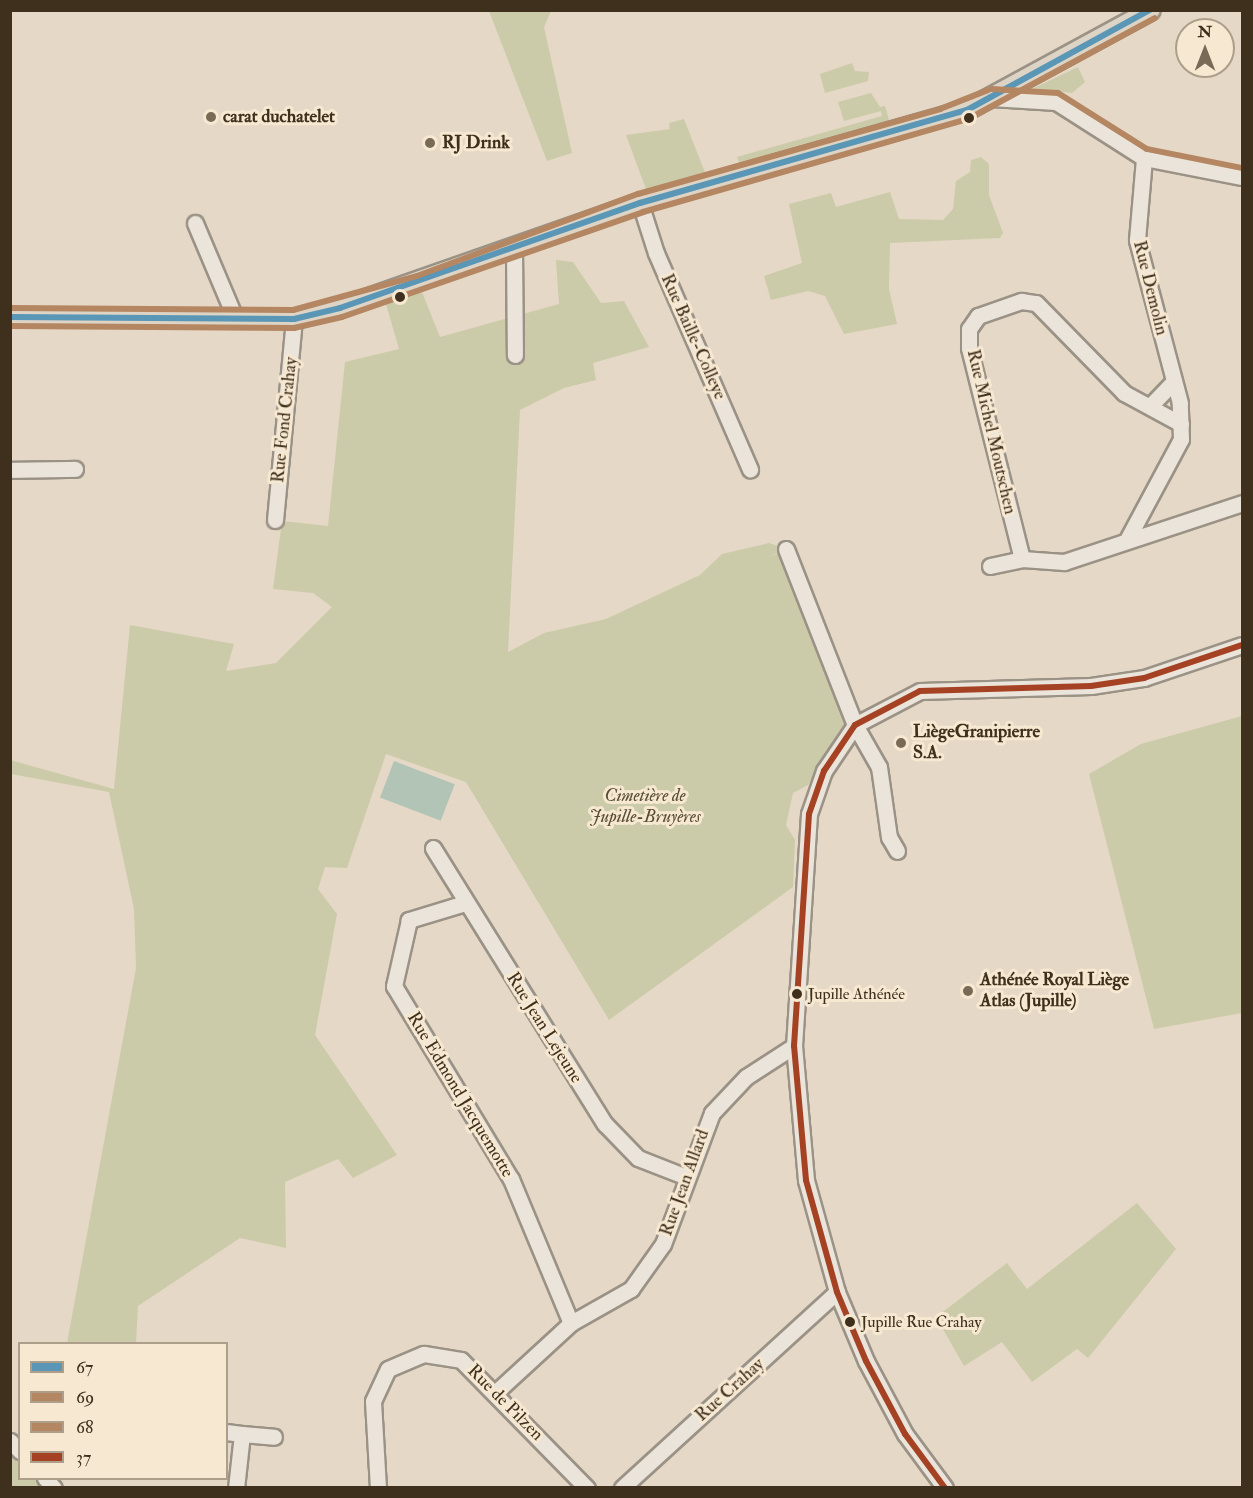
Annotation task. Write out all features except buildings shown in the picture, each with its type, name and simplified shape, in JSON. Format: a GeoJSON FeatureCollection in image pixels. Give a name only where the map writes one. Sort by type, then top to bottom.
{"type":"FeatureCollection","features":[{"type":"Feature","properties":{"kind":"main road"},"geometry":{"type":"LineString","coordinates":[[10,317],[294,319],[338,309],[640,203],[943,118],[991,98],[1151,10]]}},
{"type":"Feature","properties":{"kind":"street"},"geometry":{"type":"LineString","coordinates":[[991,98],[1056,102],[1144,158],[1242,177]]}},
{"type":"Feature","properties":{"kind":"street","name":"Rue Demolin"},"geometry":{"type":"LineString","coordinates":[[1144,158],[1137,240],[1174,381],[1181,424]]}},
{"type":"Feature","properties":{"kind":"street","name":"Rue Baille-Colleye"},"geometry":{"type":"LineString","coordinates":[[640,203],[656,253],[750,469]]}},
{"type":"Feature","properties":{"kind":"street"},"geometry":{"type":"LineString","coordinates":[[195,223],[236,320]]}},
{"type":"Feature","properties":{"kind":"street"},"geometry":{"type":"LineString","coordinates":[[514,249],[515,355]]}},
{"type":"Feature","properties":{"kind":"street","name":"Rue Michel Moutschen"},"geometry":{"type":"LineString","coordinates":[[1022,560],[969,348],[969,328],[978,316],[1021,301],[1036,303],[1124,393],[1151,405],[1181,424]]}},
{"type":"Feature","properties":{"kind":"street","name":"Rue Fond Crahay"},"geometry":{"type":"LineString","coordinates":[[275,520],[294,319]]}},
{"type":"Feature","properties":{"kind":"street"},"geometry":{"type":"LineString","coordinates":[[1151,405],[1174,381]]}},
{"type":"Feature","properties":{"kind":"street"},"geometry":{"type":"LineString","coordinates":[[1128,537],[1177,453],[1181,424]]}},
{"type":"Feature","properties":{"kind":"street"},"geometry":{"type":"LineString","coordinates":[[10,470],[75,469]]}},
{"type":"Feature","properties":{"kind":"street"},"geometry":{"type":"LineString","coordinates":[[1152,498],[1156,520],[1166,526]]}},
{"type":"Feature","properties":{"kind":"street"},"geometry":{"type":"LineString","coordinates":[[990,566],[1022,560],[1064,562],[1128,537],[1242,503]]}},
{"type":"Feature","properties":{"kind":"street"},"geometry":{"type":"LineString","coordinates":[[786,549],[855,725],[879,767],[889,837],[897,851]]}},
{"type":"Feature","properties":{"kind":"street"},"geometry":{"type":"LineString","coordinates":[[945,1488],[893,1415],[837,1292],[806,1180],[794,1046],[808,814],[824,771],[855,725],[920,692],[1091,686],[1144,678],[1242,645]]}},
{"type":"Feature","properties":{"kind":"street","name":"Rue Jean Lejeune"},"geometry":{"type":"LineString","coordinates":[[433,848],[604,1124],[638,1158],[684,1176]]}},
{"type":"Feature","properties":{"kind":"street","name":"Rue Edmond Jacquemotte"},"geometry":{"type":"LineString","coordinates":[[465,903],[409,920],[394,986],[511,1179],[571,1323]]}},
{"type":"Feature","properties":{"kind":"street","name":"Rue Jean Allard"},"geometry":{"type":"LineString","coordinates":[[496,1392],[571,1323],[631,1289],[663,1244],[684,1176],[712,1113],[746,1077],[794,1046]]}},
{"type":"Feature","properties":{"kind":"street","name":"Rue Crahay"},"geometry":{"type":"LineString","coordinates":[[622,1488],[837,1292]]}},
{"type":"Feature","properties":{"kind":"street","name":"Rue de Pilzen"},"geometry":{"type":"LineString","coordinates":[[378,1488],[373,1401],[388,1369],[424,1354],[461,1360],[496,1392],[587,1488]]}},
{"type":"Feature","properties":{"kind":"street"},"geometry":{"type":"LineString","coordinates":[[228,1432],[274,1437]]}},
{"type":"Feature","properties":{"kind":"street"},"geometry":{"type":"LineString","coordinates":[[236,1488],[242,1434]]}},
{"type":"Feature","properties":{"kind":"green space"},"geometry":{"type":"Polygon","coordinates":[[[489,11],[551,11],[544,27],[572,153],[547,161],[489,11]]]}},
{"type":"Feature","properties":{"kind":"green space"},"geometry":{"type":"Polygon","coordinates":[[[852,63],[855,71],[869,72],[868,81],[825,93],[820,74],[852,63]]]}},
{"type":"Feature","properties":{"kind":"green space"},"geometry":{"type":"Polygon","coordinates":[[[1078,67],[1085,82],[1072,93],[1034,88],[1078,67]]]}},
{"type":"Feature","properties":{"kind":"green space"},"geometry":{"type":"Polygon","coordinates":[[[871,93],[880,107],[885,106],[890,123],[740,165],[737,157],[882,116],[881,111],[844,121],[838,102],[871,93]]]}},
{"type":"Feature","properties":{"kind":"green space"},"geometry":{"type":"Polygon","coordinates":[[[684,119],[706,175],[647,192],[626,135],[670,129],[669,123],[684,119]]]}},
{"type":"Feature","properties":{"kind":"green space"},"geometry":{"type":"Polygon","coordinates":[[[981,157],[989,164],[989,195],[1003,233],[1000,238],[890,243],[889,289],[897,324],[844,334],[825,296],[808,291],[771,300],[764,276],[802,263],[789,204],[831,193],[836,207],[890,192],[899,219],[943,220],[953,209],[956,181],[970,172],[971,160],[981,157]]]}},
{"type":"Feature","properties":{"kind":"green space","name":"Cimetière de Jupille-Bruyères"},"geometry":{"type":"Polygon","coordinates":[[[556,260],[573,262],[601,303],[624,301],[649,347],[593,363],[596,380],[564,388],[520,410],[508,652],[544,633],[606,619],[700,575],[722,554],[769,543],[786,549],[768,557],[782,552],[848,720],[808,785],[793,793],[786,825],[795,840],[793,887],[609,1020],[466,782],[386,754],[347,868],[325,867],[318,889],[337,914],[315,1035],[397,1155],[353,1178],[338,1159],[285,1182],[286,1248],[240,1238],[138,1306],[136,1342],[67,1342],[136,968],[134,909],[109,792],[11,774],[10,760],[114,789],[130,625],[234,644],[226,671],[276,663],[332,607],[313,593],[273,589],[282,521],[328,526],[345,362],[399,349],[386,304],[422,292],[440,337],[559,304],[556,260]]]}},
{"type":"Feature","properties":{"kind":"green space"},"geometry":{"type":"Polygon","coordinates":[[[1242,716],[1242,1013],[1154,1029],[1089,774],[1141,744],[1242,716]]]}},
{"type":"Feature","properties":{"kind":"green space"},"geometry":{"type":"Polygon","coordinates":[[[1137,1203],[1176,1249],[1088,1358],[1077,1349],[1032,1382],[1002,1342],[964,1366],[936,1317],[1007,1263],[1027,1289],[1137,1203]]]}},
{"type":"Feature","properties":{"kind":"green space"},"geometry":{"type":"Polygon","coordinates":[[[10,1450],[18,1459],[18,1480],[38,1480],[45,1487],[11,1487],[10,1450]]]}},
{"type":"Feature","properties":{"kind":"shaded area"},"geometry":{"type":"Polygon","coordinates":[[[394,761],[455,784],[441,821],[380,797],[394,761]]]}},
{"type":"Feature","properties":{"kind":"transit line","name":"67"},"geometry":{"type":"LineString","coordinates":[[10,317],[294,319],[340,308],[640,203],[967,110],[1150,10]]}},
{"type":"Feature","properties":{"kind":"transit line","name":"69"},"geometry":{"type":"LineString","coordinates":[[10,326],[294,328],[342,317],[643,212],[970,118],[1155,18]]}},
{"type":"Feature","properties":{"kind":"transit line","name":"68"},"geometry":{"type":"LineString","coordinates":[[992,89],[1058,93],[1147,149],[1242,168]]}},
{"type":"Feature","properties":{"kind":"transit line","name":"68"},"geometry":{"type":"LineString","coordinates":[[10,308],[293,310],[417,276],[638,194],[940,109],[988,90]]}},
{"type":"Feature","properties":{"kind":"transit line","name":"37"},"geometry":{"type":"LineString","coordinates":[[945,1488],[905,1434],[866,1361],[837,1292],[806,1180],[794,1046],[809,814],[824,771],[855,725],[920,691],[1091,686],[1144,678],[1242,645]]}},
{"type":"Feature","properties":{"kind":"place","name":"carat duchatelet"},"geometry":{"type":"Point","coordinates":[211,117]}},
{"type":"Feature","properties":{"kind":"place","name":"RJ Drink"},"geometry":{"type":"Point","coordinates":[430,143]}},
{"type":"Feature","properties":{"kind":"place","name":"LiègeGranipierre S.A."},"geometry":{"type":"Point","coordinates":[901,743]}},
{"type":"Feature","properties":{"kind":"place","name":"Athénée Royal Liège Atlas (Jupille)"},"geometry":{"type":"Point","coordinates":[968,991]}},
{"type":"Feature","properties":{"kind":"place","name":"Jupille Athénée"},"geometry":{"type":"Point","coordinates":[797,994]}},
{"type":"Feature","properties":{"kind":"place","name":"Jupille Rue Crahay"},"geometry":{"type":"Point","coordinates":[850,1322]}}]}
